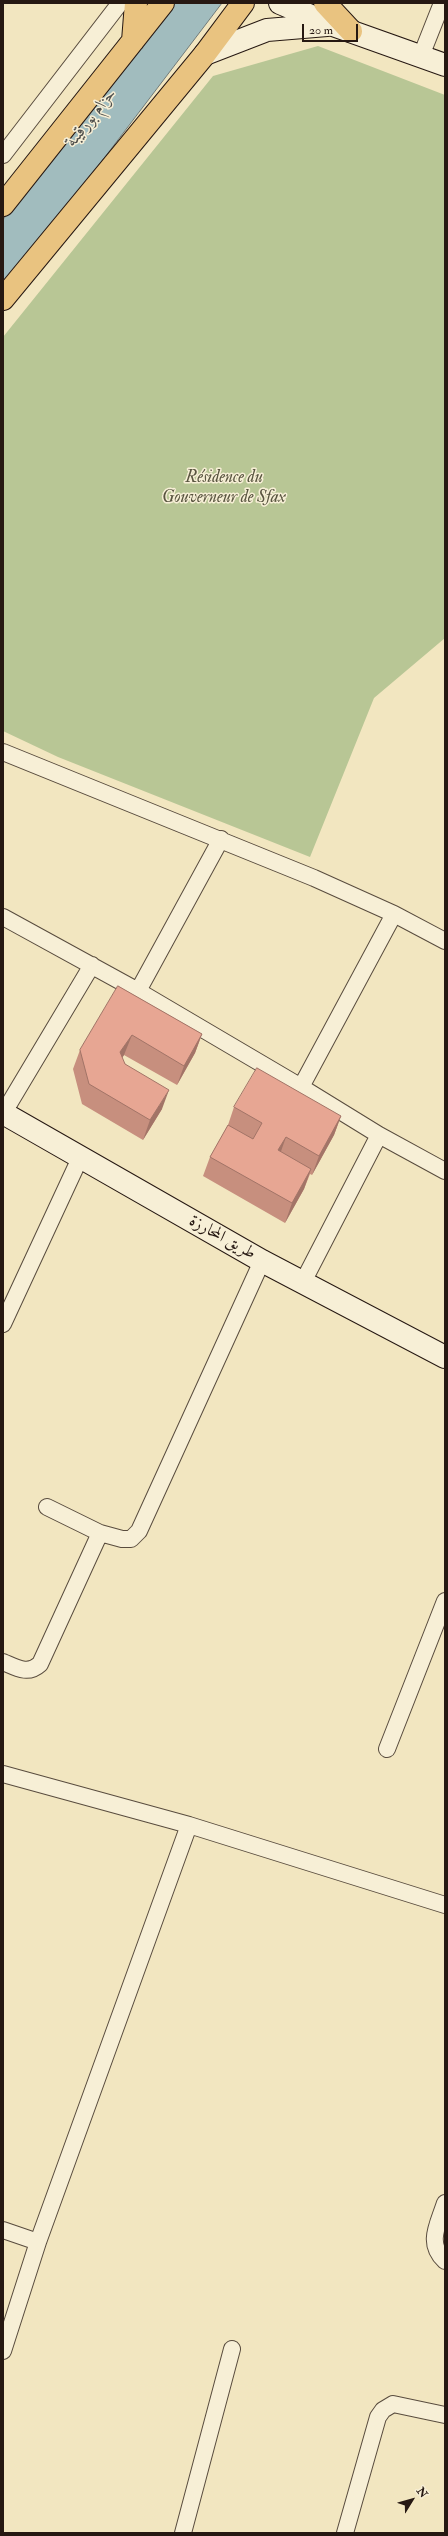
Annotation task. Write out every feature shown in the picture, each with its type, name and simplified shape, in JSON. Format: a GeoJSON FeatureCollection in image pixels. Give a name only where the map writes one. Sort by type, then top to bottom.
{"type":"FeatureCollection","features":[{"type":"Feature","properties":{"kind":"highway"},"geometry":{"type":"LineString","coordinates":[[133,41],[136,3]]}},
{"type":"Feature","properties":{"kind":"highway"},"geometry":{"type":"LineString","coordinates":[[3,205],[163,3]]}},
{"type":"Feature","properties":{"kind":"highway"},"geometry":{"type":"LineString","coordinates":[[3,299],[205,54],[243,3]]}},
{"type":"Feature","properties":{"kind":"highway"},"geometry":{"type":"LineString","coordinates":[[325,3],[352,31]]}},
{"type":"Feature","properties":{"kind":"main road"},"geometry":{"type":"LineString","coordinates":[[280,3],[330,24],[445,65]]}},
{"type":"Feature","properties":{"kind":"main road"},"geometry":{"type":"LineString","coordinates":[[205,54],[267,30],[330,24]]}},
{"type":"Feature","properties":{"kind":"main road","name":"طريق المحارزة"},"geometry":{"type":"LineString","coordinates":[[3,1114],[262,1261],[445,1357]]}},
{"type":"Feature","properties":{"kind":"street"},"geometry":{"type":"LineString","coordinates":[[3,155],[120,3]]}},
{"type":"Feature","properties":{"kind":"street"},"geometry":{"type":"LineString","coordinates":[[421,56],[442,3]]}},
{"type":"Feature","properties":{"kind":"street"},"geometry":{"type":"LineString","coordinates":[[3,752],[221,839],[394,914],[445,941]]}},
{"type":"Feature","properties":{"kind":"street"},"geometry":{"type":"LineString","coordinates":[[138,991],[221,839]]}},
{"type":"Feature","properties":{"kind":"street"},"geometry":{"type":"LineString","coordinates":[[301,1087],[394,914]]}},
{"type":"Feature","properties":{"kind":"street"},"geometry":{"type":"LineString","coordinates":[[3,917],[138,991],[379,1135],[445,1171]]}},
{"type":"Feature","properties":{"kind":"street"},"geometry":{"type":"LineString","coordinates":[[3,1114],[92,965]]}},
{"type":"Feature","properties":{"kind":"street"},"geometry":{"type":"LineString","coordinates":[[303,1282],[379,1135]]}},
{"type":"Feature","properties":{"kind":"street"},"geometry":{"type":"LineString","coordinates":[[3,1324],[80,1158]]}},
{"type":"Feature","properties":{"kind":"street"},"geometry":{"type":"LineString","coordinates":[[47,1507],[100,1533],[122,1539],[131,1539],[138,1531],[262,1261]]}},
{"type":"Feature","properties":{"kind":"street"},"geometry":{"type":"LineString","coordinates":[[3,1662],[25,1671],[33,1670],[40,1664],[100,1533]]}},
{"type":"Feature","properties":{"kind":"street"},"geometry":{"type":"LineString","coordinates":[[388,1749],[445,1601]]}},
{"type":"Feature","properties":{"kind":"street"},"geometry":{"type":"LineString","coordinates":[[3,1774],[189,1825],[445,1905]]}},
{"type":"Feature","properties":{"kind":"street"},"geometry":{"type":"LineString","coordinates":[[3,2351],[38,2242],[189,1825]]}},
{"type":"Feature","properties":{"kind":"street"},"geometry":{"type":"LineString","coordinates":[[445,2204],[434,2238],[436,2252],[445,2261]]}},
{"type":"Feature","properties":{"kind":"street"},"geometry":{"type":"LineString","coordinates":[[3,2230],[38,2242]]}},
{"type":"Feature","properties":{"kind":"street"},"geometry":{"type":"LineString","coordinates":[[183,2533],[232,2349]]}},
{"type":"Feature","properties":{"kind":"street"},"geometry":{"type":"LineString","coordinates":[[345,2533],[378,2417],[383,2410],[393,2404],[445,2415]]}},
{"type":"Feature","properties":{"kind":"green space","name":"Résidence du Gouverneur de Sfax"},"geometry":{"type":"Polygon","coordinates":[[[318,46],[445,95],[445,638],[374,698],[310,857],[58,757],[3,731],[3,337],[213,76],[318,46]]]}},
{"type":"Feature","properties":{"kind":"water","name":"حزام بورقيبة"},"geometry":{"type":"Polygon","coordinates":[[[175,3],[222,3],[89,178],[3,283],[3,220],[175,3]]]}},
{"type":"Feature","properties":{"kind":"building"},"geometry":{"type":"Polygon","coordinates":[[[118,986],[202,1034],[184,1066],[132,1035],[120,1052],[125,1064],[169,1090],[150,1120],[89,1084],[80,1050],[118,986]]]}},
{"type":"Feature","properties":{"kind":"building"},"geometry":{"type":"Polygon","coordinates":[[[257,1068],[341,1116],[319,1156],[286,1137],[278,1150],[311,1169],[292,1203],[210,1157],[228,1125],[253,1139],[262,1123],[234,1107],[257,1068]]]}}]}
